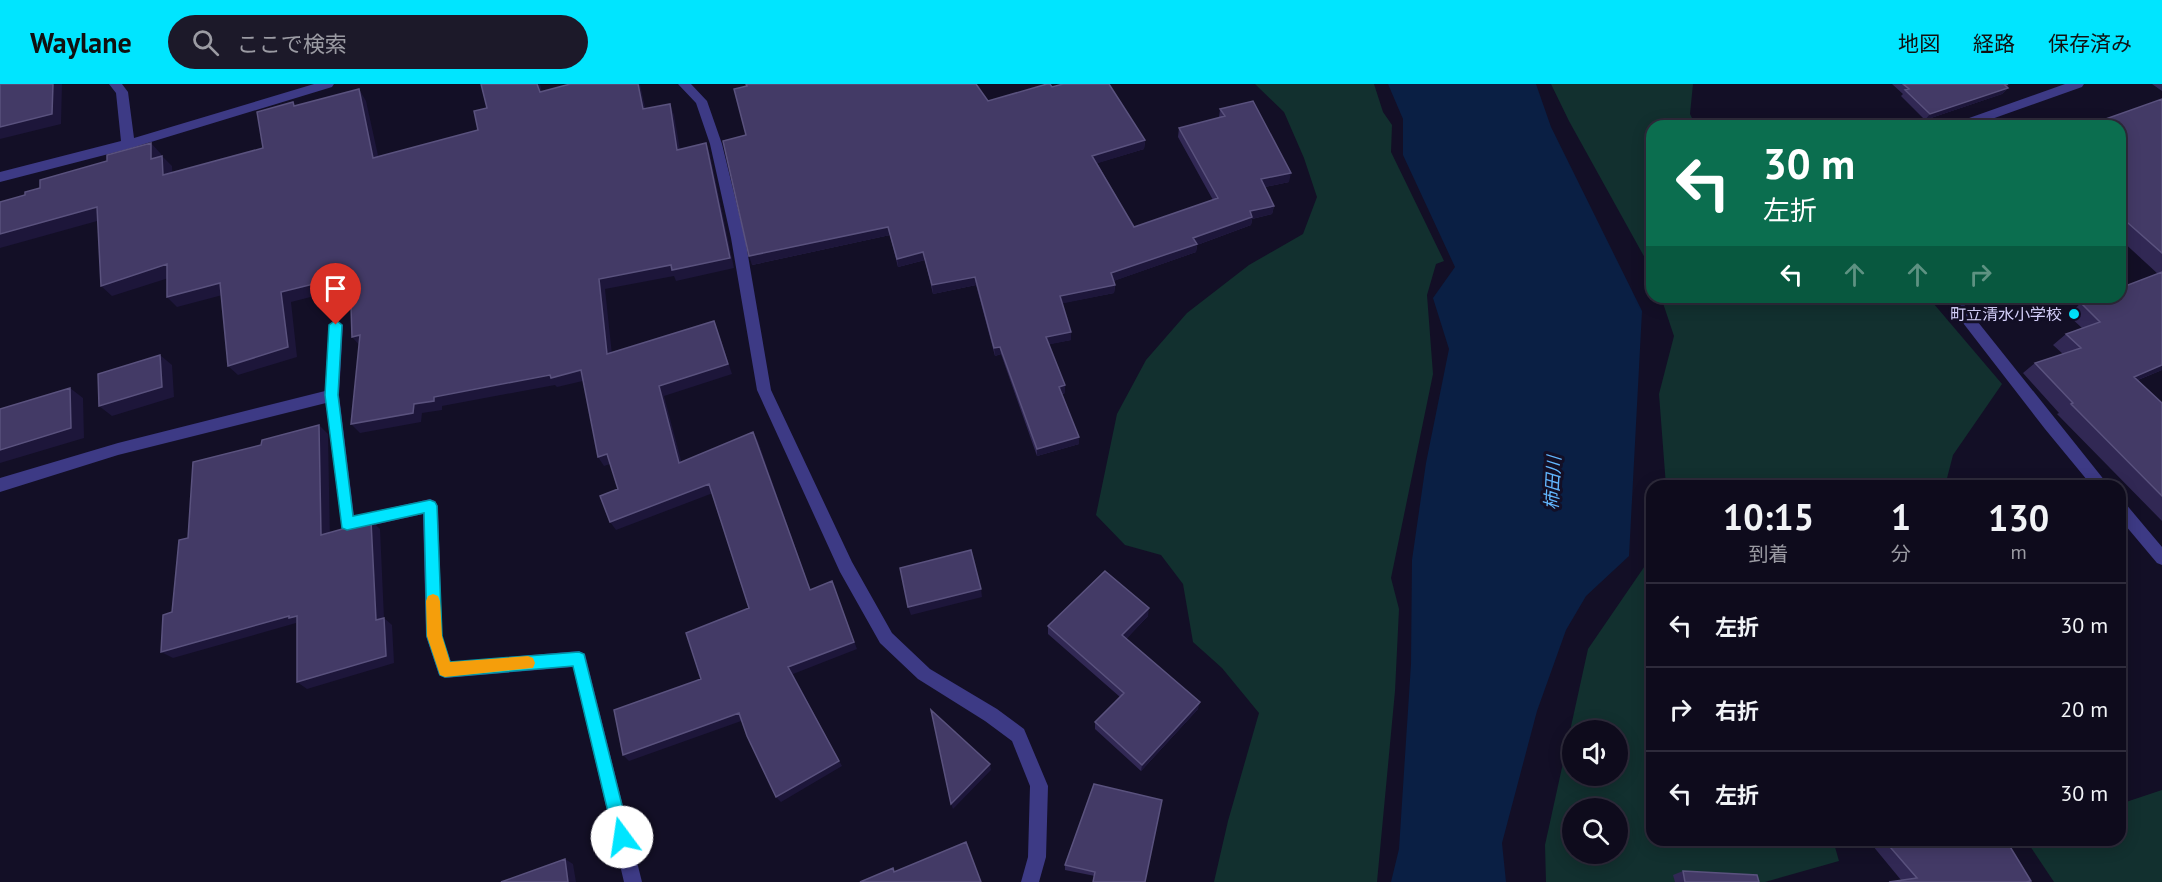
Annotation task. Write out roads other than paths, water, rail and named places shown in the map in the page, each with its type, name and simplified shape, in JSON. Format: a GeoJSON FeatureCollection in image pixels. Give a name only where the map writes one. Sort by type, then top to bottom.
{"type":"FeatureCollection","features":[{"type":"Feature","properties":{"kind":"street"},"geometry":{"type":"LineString","coordinates":[[114,84],[122,92],[128,144]]}},
{"type":"Feature","properties":{"kind":"street"},"geometry":{"type":"LineString","coordinates":[[0,177],[128,144],[328,84]]}},
{"type":"Feature","properties":{"kind":"street"},"geometry":{"type":"LineString","coordinates":[[684,84],[701,101],[716,144],[738,238],[764,390],[846,567],[886,638],[924,674],[992,715],[1018,735],[1039,786],[1037,857],[1030,882]]}},
{"type":"Feature","properties":{"kind":"street"},"geometry":{"type":"LineString","coordinates":[[1974,120],[2054,87],[2078,84]]}},
{"type":"Feature","properties":{"kind":"street"},"geometry":{"type":"LineString","coordinates":[[1955,303],[2096,480]]}},
{"type":"Feature","properties":{"kind":"street"},"geometry":{"type":"LineString","coordinates":[[336,325],[332,395],[347,524],[430,506],[434,636],[445,670],[579,659],[633,882]]}},
{"type":"Feature","properties":{"kind":"street"},"geometry":{"type":"LineString","coordinates":[[0,485],[118,449],[332,395]]}},
{"type":"Feature","properties":{"kind":"street"},"geometry":{"type":"LineString","coordinates":[[2126,515],[2162,558]]}},
{"type":"Feature","properties":{"kind":"water","name":"柿田川"},"geometry":{"type":"Polygon","coordinates":[[[1388,84],[1536,84],[1551,127],[1642,311],[1629,556],[1586,596],[1566,630],[1537,711],[1502,843],[1506,882],[1391,882],[1399,849],[1411,664],[1412,560],[1426,463],[1449,349],[1433,298],[1455,267],[1403,155],[1403,119],[1388,84]]]}},
{"type":"Feature","properties":{"kind":"place","name":"町立清水小学校"},"geometry":{"type":"Point","coordinates":[2074,314]}}]}
